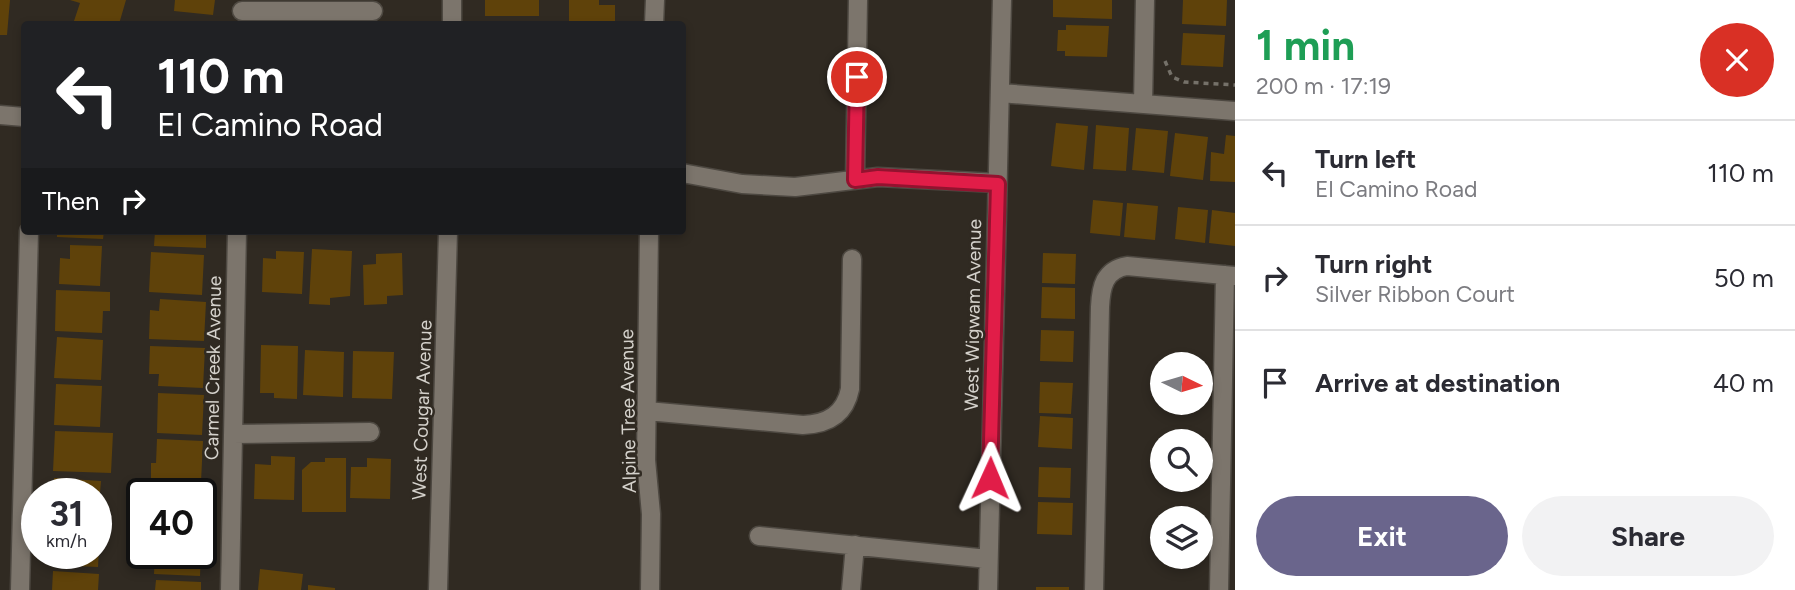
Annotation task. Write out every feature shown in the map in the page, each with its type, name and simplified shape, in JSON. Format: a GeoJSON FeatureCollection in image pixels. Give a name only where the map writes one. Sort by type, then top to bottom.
{"type":"FeatureCollection","features":[{"type":"Feature","properties":{"kind":"street"},"geometry":{"type":"LineString","coordinates":[[452,0],[452,21]]}},
{"type":"Feature","properties":{"kind":"street"},"geometry":{"type":"LineString","coordinates":[[654,21],[655,0]]}},
{"type":"Feature","properties":{"kind":"street"},"geometry":{"type":"LineString","coordinates":[[855,180],[858,0]]}},
{"type":"Feature","properties":{"kind":"street","name":"West Wigwam Avenue"},"geometry":{"type":"LineString","coordinates":[[988,590],[1002,0]]}},
{"type":"Feature","properties":{"kind":"street"},"geometry":{"type":"LineString","coordinates":[[1143,104],[1145,0]]}},
{"type":"Feature","properties":{"kind":"street"},"geometry":{"type":"LineString","coordinates":[[242,12],[373,11]]}},
{"type":"Feature","properties":{"kind":"street"},"geometry":{"type":"LineString","coordinates":[[1000,93],[1235,111]]}},
{"type":"Feature","properties":{"kind":"street"},"geometry":{"type":"LineString","coordinates":[[0,116],[21,117]]}},
{"type":"Feature","properties":{"kind":"street"},"geometry":{"type":"LineString","coordinates":[[686,174],[742,184],[795,187],[878,177],[998,184]]}},
{"type":"Feature","properties":{"kind":"street"},"geometry":{"type":"LineString","coordinates":[[20,590],[29,235]]}},
{"type":"Feature","properties":{"kind":"street","name":"Carmel Creek Avenue"},"geometry":{"type":"LineString","coordinates":[[230,590],[237,235]]}},
{"type":"Feature","properties":{"kind":"street","name":"West Cougar Avenue"},"geometry":{"type":"LineString","coordinates":[[438,590],[447,235]]}},
{"type":"Feature","properties":{"kind":"street","name":"Alpine Tree Avenue"},"geometry":{"type":"LineString","coordinates":[[649,235],[646,460],[651,514],[650,590]]}},
{"type":"Feature","properties":{"kind":"street"},"geometry":{"type":"LineString","coordinates":[[647,411],[803,425],[821,424],[834,418],[848,401],[850,389],[852,259]]}},
{"type":"Feature","properties":{"kind":"street"},"geometry":{"type":"LineString","coordinates":[[1094,590],[1101,289],[1113,269],[1127,266],[1230,275],[1219,590]]}},
{"type":"Feature","properties":{"kind":"street"},"geometry":{"type":"LineString","coordinates":[[233,434],[370,432]]}},
{"type":"Feature","properties":{"kind":"street"},"geometry":{"type":"LineString","coordinates":[[758,536],[988,559]]}},
{"type":"Feature","properties":{"kind":"street"},"geometry":{"type":"LineString","coordinates":[[851,590],[855,545]]}},
{"type":"Feature","properties":{"kind":"path"},"geometry":{"type":"LineString","coordinates":[[1165,61],[1172,77],[1184,82],[1235,85]]}},
{"type":"Feature","properties":{"kind":"building"},"geometry":{"type":"Polygon","coordinates":[[[0,0],[10,0],[7,35],[0,35],[0,0]]]}},
{"type":"Feature","properties":{"kind":"building"},"geometry":{"type":"Polygon","coordinates":[[[70,0],[126,0],[120,21],[74,21],[80,3],[70,0]]]}},
{"type":"Feature","properties":{"kind":"building"},"geometry":{"type":"Polygon","coordinates":[[[175,0],[215,0],[213,15],[174,11],[175,0]]]}},
{"type":"Feature","properties":{"kind":"building"},"geometry":{"type":"Polygon","coordinates":[[[485,0],[539,0],[539,16],[485,16],[485,0]]]}},
{"type":"Feature","properties":{"kind":"building"},"geometry":{"type":"Polygon","coordinates":[[[569,0],[599,0],[599,5],[615,5],[615,21],[569,21],[569,0]]]}},
{"type":"Feature","properties":{"kind":"building"},"geometry":{"type":"Polygon","coordinates":[[[1053,0],[1112,0],[1112,19],[1053,17],[1053,0]]]}},
{"type":"Feature","properties":{"kind":"building"},"geometry":{"type":"Polygon","coordinates":[[[1183,0],[1227,0],[1226,26],[1182,24],[1183,0]]]}},
{"type":"Feature","properties":{"kind":"building"},"geometry":{"type":"Polygon","coordinates":[[[1066,25],[1109,26],[1107,57],[1065,56],[1065,51],[1057,51],[1058,30],[1066,30],[1066,25]]]}},
{"type":"Feature","properties":{"kind":"building"},"geometry":{"type":"Polygon","coordinates":[[[1183,33],[1225,35],[1223,67],[1181,65],[1183,33]]]}},
{"type":"Feature","properties":{"kind":"building"},"geometry":{"type":"Polygon","coordinates":[[[1056,123],[1088,126],[1084,170],[1051,166],[1056,123]]]}},
{"type":"Feature","properties":{"kind":"building"},"geometry":{"type":"Polygon","coordinates":[[[1096,125],[1129,128],[1126,171],[1093,169],[1096,125]]]}},
{"type":"Feature","properties":{"kind":"building"},"geometry":{"type":"Polygon","coordinates":[[[1136,128],[1168,131],[1164,173],[1132,170],[1136,128]]]}},
{"type":"Feature","properties":{"kind":"building"},"geometry":{"type":"Polygon","coordinates":[[[1175,133],[1208,137],[1203,180],[1170,176],[1175,133]]]}},
{"type":"Feature","properties":{"kind":"building"},"geometry":{"type":"Polygon","coordinates":[[[1226,135],[1235,136],[1235,182],[1210,181],[1211,152],[1224,154],[1226,135]]]}},
{"type":"Feature","properties":{"kind":"building"},"geometry":{"type":"Polygon","coordinates":[[[1093,200],[1123,203],[1120,236],[1090,233],[1093,200]]]}},
{"type":"Feature","properties":{"kind":"building"},"geometry":{"type":"Polygon","coordinates":[[[1127,203],[1158,206],[1155,240],[1124,237],[1127,203]]]}},
{"type":"Feature","properties":{"kind":"building"},"geometry":{"type":"Polygon","coordinates":[[[1178,207],[1208,210],[1205,243],[1175,239],[1178,207]]]}},
{"type":"Feature","properties":{"kind":"building"},"geometry":{"type":"Polygon","coordinates":[[[1212,210],[1235,213],[1235,246],[1209,243],[1212,210]]]}},
{"type":"Feature","properties":{"kind":"building"},"geometry":{"type":"Polygon","coordinates":[[[57,235],[104,235],[103,239],[57,235]]]}},
{"type":"Feature","properties":{"kind":"building"},"geometry":{"type":"Polygon","coordinates":[[[155,235],[206,235],[206,248],[154,246],[155,235]]]}},
{"type":"Feature","properties":{"kind":"building"},"geometry":{"type":"Polygon","coordinates":[[[70,245],[102,246],[100,286],[59,284],[60,258],[70,259],[70,245]]]}},
{"type":"Feature","properties":{"kind":"building"},"geometry":{"type":"Polygon","coordinates":[[[312,249],[352,251],[350,296],[330,298],[330,305],[309,304],[312,249]]]}},
{"type":"Feature","properties":{"kind":"building"},"geometry":{"type":"Polygon","coordinates":[[[276,251],[304,252],[302,294],[262,292],[263,258],[276,259],[276,251]]]}},
{"type":"Feature","properties":{"kind":"building"},"geometry":{"type":"Polygon","coordinates":[[[151,252],[204,255],[202,295],[149,292],[151,252]]]}},
{"type":"Feature","properties":{"kind":"building"},"geometry":{"type":"Polygon","coordinates":[[[402,253],[403,295],[387,296],[387,304],[364,305],[363,265],[376,264],[376,254],[402,253]]]}},
{"type":"Feature","properties":{"kind":"building"},"geometry":{"type":"Polygon","coordinates":[[[1043,253],[1076,254],[1075,284],[1042,283],[1043,253]]]}},
{"type":"Feature","properties":{"kind":"building"},"geometry":{"type":"Polygon","coordinates":[[[1042,287],[1075,288],[1075,319],[1041,318],[1042,287]]]}},
{"type":"Feature","properties":{"kind":"building"},"geometry":{"type":"Polygon","coordinates":[[[56,290],[110,292],[110,311],[103,311],[102,333],[55,331],[56,290]]]}},
{"type":"Feature","properties":{"kind":"building"},"geometry":{"type":"Polygon","coordinates":[[[160,299],[206,302],[204,341],[149,339],[150,310],[159,311],[160,299]]]}},
{"type":"Feature","properties":{"kind":"building"},"geometry":{"type":"Polygon","coordinates":[[[1041,330],[1074,331],[1073,362],[1040,361],[1041,330]]]}},
{"type":"Feature","properties":{"kind":"building"},"geometry":{"type":"Polygon","coordinates":[[[57,337],[103,340],[101,380],[54,378],[57,337]]]}},
{"type":"Feature","properties":{"kind":"building"},"geometry":{"type":"Polygon","coordinates":[[[261,345],[298,346],[297,399],[274,398],[274,393],[260,393],[261,345]]]}},
{"type":"Feature","properties":{"kind":"building"},"geometry":{"type":"Polygon","coordinates":[[[150,346],[205,348],[203,388],[158,386],[159,374],[149,374],[150,346]]]}},
{"type":"Feature","properties":{"kind":"building"},"geometry":{"type":"Polygon","coordinates":[[[305,350],[344,352],[343,397],[303,395],[305,350]]]}},
{"type":"Feature","properties":{"kind":"building"},"geometry":{"type":"Polygon","coordinates":[[[353,351],[394,352],[392,399],[352,398],[353,351]]]}},
{"type":"Feature","properties":{"kind":"building"},"geometry":{"type":"Polygon","coordinates":[[[1040,382],[1073,383],[1071,414],[1039,413],[1040,382]]]}},
{"type":"Feature","properties":{"kind":"building"},"geometry":{"type":"Polygon","coordinates":[[[56,384],[102,386],[100,427],[54,425],[56,384]]]}},
{"type":"Feature","properties":{"kind":"building"},"geometry":{"type":"Polygon","coordinates":[[[158,393],[204,395],[202,435],[157,433],[158,393]]]}},
{"type":"Feature","properties":{"kind":"building"},"geometry":{"type":"Polygon","coordinates":[[[1040,416],[1073,418],[1072,449],[1038,447],[1040,416]]]}},
{"type":"Feature","properties":{"kind":"building"},"geometry":{"type":"Polygon","coordinates":[[[55,431],[113,433],[111,473],[53,471],[55,431]]]}},
{"type":"Feature","properties":{"kind":"building"},"geometry":{"type":"Polygon","coordinates":[[[157,439],[203,441],[201,478],[151,478],[151,463],[156,463],[157,439]]]}},
{"type":"Feature","properties":{"kind":"building"},"geometry":{"type":"Polygon","coordinates":[[[271,456],[295,457],[294,500],[254,499],[255,464],[271,465],[271,456]]]}},
{"type":"Feature","properties":{"kind":"building"},"geometry":{"type":"Polygon","coordinates":[[[325,458],[346,458],[346,512],[302,512],[302,470],[311,462],[325,462],[325,458]]]}},
{"type":"Feature","properties":{"kind":"building"},"geometry":{"type":"Polygon","coordinates":[[[367,458],[391,459],[390,499],[350,498],[351,467],[367,467],[367,458]]]}},
{"type":"Feature","properties":{"kind":"building"},"geometry":{"type":"Polygon","coordinates":[[[1039,467],[1071,468],[1070,498],[1038,497],[1039,467]]]}},
{"type":"Feature","properties":{"kind":"building"},"geometry":{"type":"Polygon","coordinates":[[[1038,502],[1073,503],[1072,535],[1037,534],[1038,502]]]}},
{"type":"Feature","properties":{"kind":"building"},"geometry":{"type":"Polygon","coordinates":[[[154,569],[200,569],[200,576],[154,574],[154,569]]]}},
{"type":"Feature","properties":{"kind":"building"},"geometry":{"type":"Polygon","coordinates":[[[260,569],[303,574],[301,590],[258,590],[260,569]]]}},
{"type":"Feature","properties":{"kind":"building"},"geometry":{"type":"Polygon","coordinates":[[[53,571],[99,574],[98,590],[52,590],[53,571]]]}},
{"type":"Feature","properties":{"kind":"building"},"geometry":{"type":"Polygon","coordinates":[[[156,580],[201,582],[201,590],[155,590],[156,580]]]}},
{"type":"Feature","properties":{"kind":"building"},"geometry":{"type":"Polygon","coordinates":[[[308,585],[335,588],[335,590],[308,590],[308,585]]]}},
{"type":"Feature","properties":{"kind":"building"},"geometry":{"type":"Polygon","coordinates":[[[1036,587],[1069,587],[1069,590],[1036,590],[1036,587]]]}},
{"type":"Feature","properties":{"kind":"route"},"geometry":{"type":"LineString","coordinates":[[857,77],[855,180],[878,177],[998,184],[990,478]]}}]}
